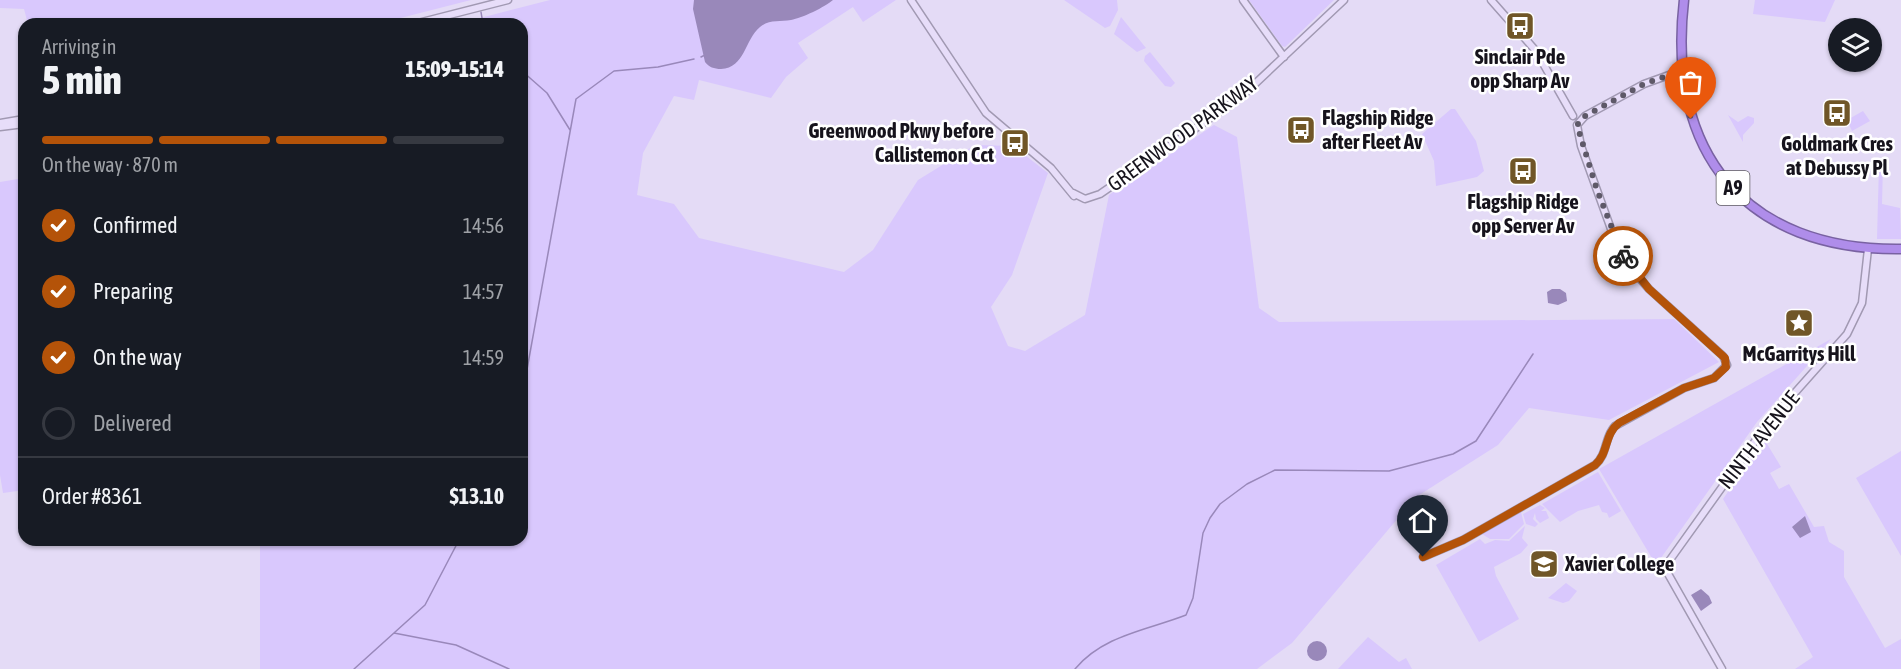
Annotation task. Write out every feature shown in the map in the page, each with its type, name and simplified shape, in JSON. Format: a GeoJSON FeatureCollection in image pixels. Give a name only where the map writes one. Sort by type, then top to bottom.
{"type":"FeatureCollection","features":[{"type":"Feature","properties":{"kind":"highway","name":"A9"},"geometry":{"type":"LineString","coordinates":[[1684,0],[1680,71],[1688,109],[1699,138],[1716,168],[1741,197],[1765,216],[1795,232],[1823,242],[1868,249],[1901,249]]}},
{"type":"Feature","properties":{"kind":"street"},"geometry":{"type":"LineString","coordinates":[[438,18],[508,0]]}},
{"type":"Feature","properties":{"kind":"street","name":"GREENWOOD PARKWAY"},"geometry":{"type":"LineString","coordinates":[[911,0],[986,113],[1051,168],[1077,200],[1086,203],[1228,107],[1344,0]]}},
{"type":"Feature","properties":{"kind":"street"},"geometry":{"type":"LineString","coordinates":[[1244,0],[1284,57]]}},
{"type":"Feature","properties":{"kind":"street"},"geometry":{"type":"LineString","coordinates":[[1491,0],[1536,51],[1573,116],[1581,118]]}},
{"type":"Feature","properties":{"kind":"street"},"geometry":{"type":"LineString","coordinates":[[1423,557],[1463,540],[1595,465],[1604,454],[1611,430],[1619,423],[1684,388],[1714,378],[1727,365],[1723,356],[1649,289],[1628,264],[1611,230],[1581,146],[1577,125],[1581,118],[1652,80],[1680,71]]}},
{"type":"Feature","properties":{"kind":"street"},"geometry":{"type":"LineString","coordinates":[[1573,116],[1571,122],[1577,125]]}},
{"type":"Feature","properties":{"kind":"street"},"geometry":{"type":"LineString","coordinates":[[0,123],[18,120]]}},
{"type":"Feature","properties":{"kind":"street"},"geometry":{"type":"LineString","coordinates":[[0,128],[18,125]]}},
{"type":"Feature","properties":{"kind":"street","name":"NINTH AVENUE"},"geometry":{"type":"LineString","coordinates":[[1722,669],[1667,572],[1663,572],[1660,568],[1663,564],[1667,564],[1762,431],[1847,334],[1862,303],[1868,249]]}},
{"type":"Feature","properties":{"kind":"shaded area"},"geometry":{"type":"Polygon","coordinates":[[[0,0],[471,0],[400,18],[26,18],[24,9],[0,8],[0,0]]]}},
{"type":"Feature","properties":{"kind":"shaded area"},"geometry":{"type":"Polygon","coordinates":[[[550,0],[896,0],[863,22],[853,7],[798,43],[808,58],[786,77],[771,98],[699,80],[694,100],[674,96],[643,153],[637,195],[674,204],[699,238],[844,272],[873,250],[918,180],[975,145],[1013,146],[1048,173],[1012,275],[991,307],[1008,346],[1025,351],[1085,315],[1109,195],[1214,125],[1237,137],[1259,308],[1279,322],[1674,319],[1719,362],[1609,420],[1529,408],[1498,445],[1416,497],[1292,643],[1257,669],[260,669],[260,546],[528,546],[528,18],[480,18],[550,0]]]}},
{"type":"Feature","properties":{"kind":"shaded area"},"geometry":{"type":"Polygon","coordinates":[[[694,0],[833,0],[801,17],[764,24],[755,32],[735,64],[716,69],[705,62],[693,9],[694,0]]]}},
{"type":"Feature","properties":{"kind":"shaded area"},"geometry":{"type":"Polygon","coordinates":[[[1064,0],[1117,0],[1118,10],[1110,26],[1105,28],[1064,0]]]}},
{"type":"Feature","properties":{"kind":"shaded area"},"geometry":{"type":"Polygon","coordinates":[[[1249,0],[1334,0],[1285,47],[1249,0]]]}},
{"type":"Feature","properties":{"kind":"shaded area"},"geometry":{"type":"Polygon","coordinates":[[[1755,0],[1835,0],[1825,22],[1753,14],[1755,0]]]}},
{"type":"Feature","properties":{"kind":"shaded area"},"geometry":{"type":"Polygon","coordinates":[[[1121,17],[1146,48],[1137,52],[1114,34],[1121,17]]]}},
{"type":"Feature","properties":{"kind":"shaded area"},"geometry":{"type":"Polygon","coordinates":[[[1150,52],[1175,83],[1171,87],[1165,86],[1144,61],[1145,56],[1150,52]]]}},
{"type":"Feature","properties":{"kind":"shaded area"},"geometry":{"type":"Polygon","coordinates":[[[1451,109],[1455,109],[1476,141],[1484,171],[1477,177],[1436,186],[1434,161],[1422,134],[1451,109]]]}},
{"type":"Feature","properties":{"kind":"shaded area"},"geometry":{"type":"Polygon","coordinates":[[[1863,111],[1870,121],[1852,131],[1847,120],[1863,111]]]}},
{"type":"Feature","properties":{"kind":"shaded area"},"geometry":{"type":"Polygon","coordinates":[[[1728,115],[1738,122],[1748,116],[1754,118],[1754,123],[1743,135],[1743,142],[1728,115]]]}},
{"type":"Feature","properties":{"kind":"shaded area"},"geometry":{"type":"Polygon","coordinates":[[[1879,164],[1883,165],[1882,204],[1900,208],[1901,239],[1877,239],[1879,164]]]}},
{"type":"Feature","properties":{"kind":"shaded area"},"geometry":{"type":"Polygon","coordinates":[[[18,179],[18,491],[3,493],[0,475],[0,182],[18,179]]]}},
{"type":"Feature","properties":{"kind":"shaded area"},"geometry":{"type":"Polygon","coordinates":[[[1560,289],[1566,293],[1567,301],[1558,305],[1548,303],[1547,292],[1560,289]]]}},
{"type":"Feature","properties":{"kind":"shaded area"},"geometry":{"type":"Polygon","coordinates":[[[1831,339],[1757,422],[1656,565],[1599,469],[1831,339]]]}},
{"type":"Feature","properties":{"kind":"shaded area"},"geometry":{"type":"Polygon","coordinates":[[[1764,439],[1781,467],[1770,473],[1779,489],[1789,484],[1814,527],[1824,526],[1829,542],[1844,551],[1844,577],[1885,648],[1901,639],[1901,669],[1795,669],[1813,657],[1723,499],[1764,439]]]}},
{"type":"Feature","properties":{"kind":"shaded area"},"geometry":{"type":"Polygon","coordinates":[[[1901,451],[1901,556],[1856,478],[1901,451]]]}},
{"type":"Feature","properties":{"kind":"shaded area"},"geometry":{"type":"Polygon","coordinates":[[[1598,472],[1621,511],[1609,518],[1607,513],[1602,512],[1599,505],[1578,511],[1560,522],[1542,504],[1598,472]]]}},
{"type":"Feature","properties":{"kind":"shaded area"},"geometry":{"type":"Polygon","coordinates":[[[1540,505],[1545,508],[1541,511],[1546,511],[1549,518],[1540,523],[1535,513],[1533,519],[1538,524],[1535,527],[1526,524],[1523,514],[1540,505]]]}},
{"type":"Feature","properties":{"kind":"shaded area"},"geometry":{"type":"Polygon","coordinates":[[[1521,512],[1524,524],[1509,539],[1490,539],[1482,534],[1521,512]]]}},
{"type":"Feature","properties":{"kind":"shaded area"},"geometry":{"type":"Polygon","coordinates":[[[1805,516],[1811,532],[1800,538],[1792,527],[1805,516]]]}},
{"type":"Feature","properties":{"kind":"shaded area"},"geometry":{"type":"Polygon","coordinates":[[[1525,526],[1522,538],[1528,545],[1521,553],[1494,567],[1496,576],[1519,619],[1479,642],[1436,565],[1480,539],[1485,544],[1495,540],[1509,541],[1525,526]]]}},
{"type":"Feature","properties":{"kind":"shaded area"},"geometry":{"type":"Polygon","coordinates":[[[1566,583],[1577,591],[1569,601],[1563,603],[1548,598],[1566,583]]]}},
{"type":"Feature","properties":{"kind":"shaded area"},"geometry":{"type":"Polygon","coordinates":[[[1701,589],[1709,596],[1712,603],[1701,611],[1691,595],[1701,589]]]}},
{"type":"Feature","properties":{"kind":"shaded area"},"geometry":{"type":"Polygon","coordinates":[[[1368,637],[1399,662],[1406,658],[1412,669],[1338,669],[1368,637]]]}},
{"type":"Feature","properties":{"kind":"shaded area"},"geometry":{"type":"Polygon","coordinates":[[[1317,641],[1324,644],[1327,651],[1324,658],[1317,661],[1310,658],[1307,651],[1310,644],[1317,641]]]}},
{"type":"Feature","properties":{"kind":"waterway"},"geometry":{"type":"LineString","coordinates":[[481,12],[482,18]]}},
{"type":"Feature","properties":{"kind":"waterway"},"geometry":{"type":"LineString","coordinates":[[701,57],[705,55]]}},
{"type":"Feature","properties":{"kind":"waterway"},"geometry":{"type":"LineString","coordinates":[[528,364],[576,99],[614,71],[658,67],[694,59]]}},
{"type":"Feature","properties":{"kind":"waterway"},"geometry":{"type":"LineString","coordinates":[[528,76],[547,93],[570,130]]}},
{"type":"Feature","properties":{"kind":"waterway"},"geometry":{"type":"LineString","coordinates":[[1075,669],[1099,648],[1112,641],[1186,615],[1193,598],[1203,533],[1220,504],[1247,484],[1275,470],[1389,471],[1453,454],[1476,441],[1533,354]]}},
{"type":"Feature","properties":{"kind":"waterway"},"geometry":{"type":"LineString","coordinates":[[354,669],[425,605],[456,546]]}},
{"type":"Feature","properties":{"kind":"waterway"},"geometry":{"type":"LineString","coordinates":[[394,633],[456,645],[509,669]]}},
{"type":"Feature","properties":{"kind":"way so far"},"geometry":{"type":"LineString","coordinates":[[1623,256],[1611,230],[1579,140],[1577,125],[1580,124],[1581,118],[1644,84],[1680,71],[1691,119]]}},
{"type":"Feature","properties":{"kind":"place","name":"Sinclair Pde opp Sharp Av"},"geometry":{"type":"Point","coordinates":[1520,26]}},
{"type":"Feature","properties":{"kind":"place","name":"Goldmark Cres at Debussy Pl"},"geometry":{"type":"Point","coordinates":[1837,113]}},
{"type":"Feature","properties":{"kind":"place","name":"Flagship Ridge after Fleet Av"},"geometry":{"type":"Point","coordinates":[1301,130]}},
{"type":"Feature","properties":{"kind":"place","name":"Greenwood Pkwy before Callistemon Cct"},"geometry":{"type":"Point","coordinates":[1015,143]}},
{"type":"Feature","properties":{"kind":"place","name":"Flagship Ridge opp Server Av"},"geometry":{"type":"Point","coordinates":[1523,171]}},
{"type":"Feature","properties":{"kind":"place","name":"McGarritys Hill"},"geometry":{"type":"Point","coordinates":[1799,323]}},
{"type":"Feature","properties":{"kind":"place","name":"Xavier College"},"geometry":{"type":"Point","coordinates":[1544,564]}},
{"type":"Feature","properties":{"kind":"route"},"geometry":{"type":"LineString","coordinates":[[1423,557],[1463,540],[1595,465],[1604,454],[1611,430],[1619,423],[1690,385],[1714,378],[1726,367],[1725,358],[1649,289],[1623,256]]}}]}
